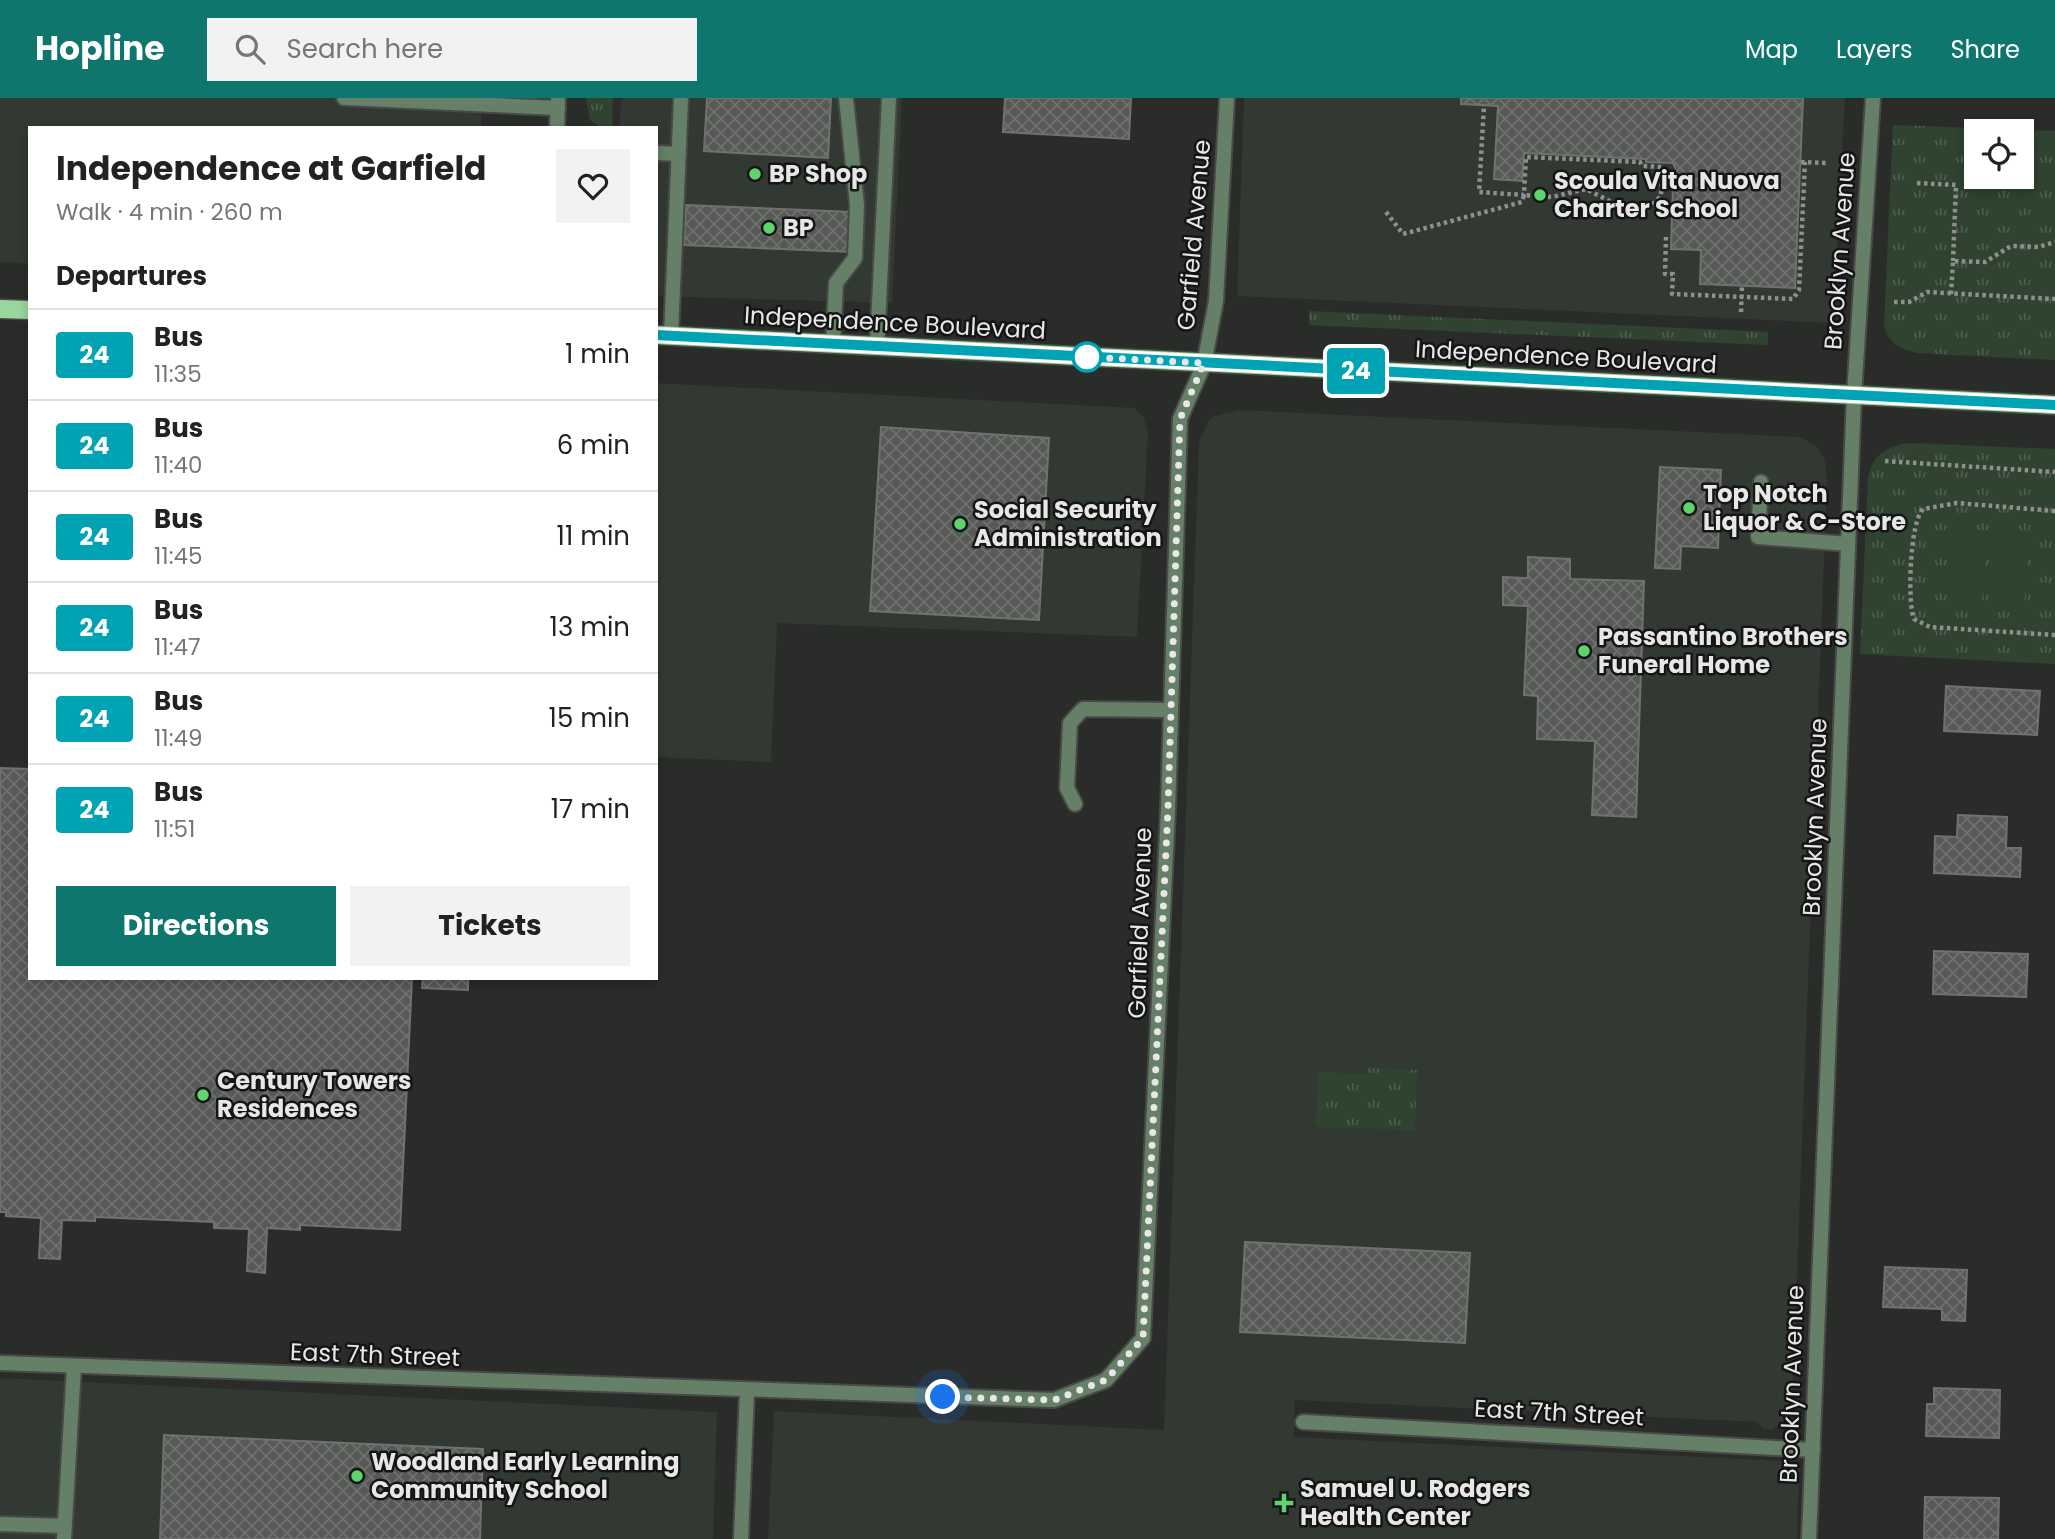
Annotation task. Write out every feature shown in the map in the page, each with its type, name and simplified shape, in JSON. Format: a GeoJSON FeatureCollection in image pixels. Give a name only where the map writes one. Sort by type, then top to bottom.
{"type":"FeatureCollection","features":[{"type":"Feature","properties":{"kind":"main road"},"geometry":{"type":"LineString","coordinates":[[0,309],[28,310]]}},
{"type":"Feature","properties":{"kind":"main road","name":"Independence Boulevard"},"geometry":{"type":"LineString","coordinates":[[664,335],[2055,405]]}},
{"type":"Feature","properties":{"kind":"street"},"geometry":{"type":"LineString","coordinates":[[344,98],[558,103],[557,126]]}},
{"type":"Feature","properties":{"kind":"street"},"geometry":{"type":"LineString","coordinates":[[664,335],[681,98]]}},
{"type":"Feature","properties":{"kind":"street"},"geometry":{"type":"LineString","coordinates":[[833,344],[836,283],[855,258],[857,205],[846,98]]}},
{"type":"Feature","properties":{"kind":"street"},"geometry":{"type":"LineString","coordinates":[[877,346],[889,98]]}},
{"type":"Feature","properties":{"kind":"street","name":"Garfield Avenue"},"geometry":{"type":"LineString","coordinates":[[747,1391],[1054,1400],[1106,1380],[1143,1338],[1171,710],[1180,419],[1204,363],[1216,301],[1227,98]]}},
{"type":"Feature","properties":{"kind":"street","name":"Brooklyn Avenue"},"geometry":{"type":"LineString","coordinates":[[1809,1539],[1854,396],[1873,98]]}},
{"type":"Feature","properties":{"kind":"street"},"geometry":{"type":"LineString","coordinates":[[658,153],[678,154]]}},
{"type":"Feature","properties":{"kind":"street"},"geometry":{"type":"LineString","coordinates":[[1761,482],[1758,537],[1848,544]]}},
{"type":"Feature","properties":{"kind":"street"},"geometry":{"type":"LineString","coordinates":[[1075,804],[1067,788],[1070,723],[1083,709],[1171,710]]}},
{"type":"Feature","properties":{"kind":"street","name":"East 7th Street"},"geometry":{"type":"LineString","coordinates":[[0,1363],[747,1391]]}},
{"type":"Feature","properties":{"kind":"street"},"geometry":{"type":"LineString","coordinates":[[0,1524],[64,1532],[74,1366]]}},
{"type":"Feature","properties":{"kind":"street"},"geometry":{"type":"LineString","coordinates":[[741,1539],[747,1391]]}},
{"type":"Feature","properties":{"kind":"street","name":"East 7th Street"},"geometry":{"type":"LineString","coordinates":[[1303,1422],[1813,1450]]}},
{"type":"Feature","properties":{"kind":"path"},"geometry":{"type":"LineString","coordinates":[[1386,212],[1403,234],[1522,202],[1524,195],[1526,157],[1640,162],[1642,166],[1662,167],[1661,196],[1654,206],[1643,210],[1625,209],[1586,189],[1552,197],[1524,195],[1479,192],[1484,106]]}},
{"type":"Feature","properties":{"kind":"path"},"geometry":{"type":"LineString","coordinates":[[1666,237],[1665,274],[1673,274],[1672,294],[1793,299],[1799,290],[1803,162],[1826,163]]}},
{"type":"Feature","properties":{"kind":"path"},"geometry":{"type":"LineString","coordinates":[[1917,183],[1956,185],[1951,293]]}},
{"type":"Feature","properties":{"kind":"path"},"geometry":{"type":"LineString","coordinates":[[1953,261],[1985,262],[2011,246],[2038,247],[2055,242]]}},
{"type":"Feature","properties":{"kind":"path"},"geometry":{"type":"LineString","coordinates":[[1741,312],[1742,286]]}},
{"type":"Feature","properties":{"kind":"path"},"geometry":{"type":"LineString","coordinates":[[1894,302],[1909,302],[1922,293],[2055,299]]}},
{"type":"Feature","properties":{"kind":"path"},"geometry":{"type":"LineString","coordinates":[[1885,461],[2055,472]]}},
{"type":"Feature","properties":{"kind":"path"},"geometry":{"type":"LineString","coordinates":[[2055,511],[1957,503],[1923,509],[1915,522],[1910,603],[1914,619],[1930,627],[2055,635]]}},
{"type":"Feature","properties":{"kind":"shaded area"},"geometry":{"type":"Polygon","coordinates":[[[0,98],[482,98],[481,126],[28,126],[28,264],[0,262],[0,98]]]}},
{"type":"Feature","properties":{"kind":"shaded area"},"geometry":{"type":"Polygon","coordinates":[[[622,98],[902,98],[892,303],[658,296],[658,126],[619,126],[622,98]]]}},
{"type":"Feature","properties":{"kind":"shaded area","name":"Scoula Vita Nuova Charter School"},"geometry":{"type":"Polygon","coordinates":[[[1244,98],[1845,98],[1833,323],[1237,296],[1244,98]]]}},
{"type":"Feature","properties":{"kind":"shaded area"},"geometry":{"type":"Polygon","coordinates":[[[658,383],[1134,408],[1144,418],[1148,432],[1137,637],[777,623],[771,762],[658,757],[658,383]]]}},
{"type":"Feature","properties":{"kind":"shaded area"},"geometry":{"type":"Polygon","coordinates":[[[1241,410],[1800,437],[1816,446],[1825,460],[1827,479],[1792,1408],[1787,1419],[1772,1430],[1763,1429],[1758,1422],[1295,1400],[1294,1437],[1784,1461],[1799,1467],[1797,1539],[768,1539],[774,1411],[1164,1430],[1199,443],[1208,421],[1214,416],[1241,410]]]}},
{"type":"Feature","properties":{"kind":"shaded area","name":"Woodland Early Learning Community School"},"geometry":{"type":"Polygon","coordinates":[[[0,1378],[717,1412],[713,1539],[0,1539],[0,1378]]]}},
{"type":"Feature","properties":{"kind":"green space"},"geometry":{"type":"Polygon","coordinates":[[[586,98],[613,98],[612,126],[598,126],[590,120],[586,98]]]}},
{"type":"Feature","properties":{"kind":"green space"},"geometry":{"type":"Polygon","coordinates":[[[1893,125],[1964,128],[1964,189],[2034,189],[2034,130],[2055,131],[2055,360],[1916,353],[1896,344],[1888,336],[1884,325],[1893,125]]]}},
{"type":"Feature","properties":{"kind":"green space"},"geometry":{"type":"Polygon","coordinates":[[[1309,311],[1768,332],[1768,345],[1309,325],[1309,311]]]}},
{"type":"Feature","properties":{"kind":"green space"},"geometry":{"type":"Polygon","coordinates":[[[1910,443],[2055,449],[2055,664],[1860,654],[1868,477],[1878,456],[1895,446],[1910,443]]]}},
{"type":"Feature","properties":{"kind":"green space"},"geometry":{"type":"Polygon","coordinates":[[[1954,530],[1987,532],[1982,606],[1948,604],[1954,530]]]}},
{"type":"Feature","properties":{"kind":"green space"},"geometry":{"type":"Polygon","coordinates":[[[1995,533],[2028,535],[2024,609],[1990,607],[1995,533]]]}},
{"type":"Feature","properties":{"kind":"green space"},"geometry":{"type":"Polygon","coordinates":[[[1367,1068],[1417,1070],[1415,1130],[1316,1127],[1318,1072],[1366,1074],[1367,1068]]]}},
{"type":"Feature","properties":{"kind":"building"},"geometry":{"type":"Polygon","coordinates":[[[707,98],[831,98],[828,158],[704,151],[707,98]]]}},
{"type":"Feature","properties":{"kind":"building"},"geometry":{"type":"Polygon","coordinates":[[[1005,98],[1131,98],[1129,139],[1003,132],[1005,98]]]}},
{"type":"Feature","properties":{"kind":"building","name":"Scoula Vita Nuova Charter School"},"geometry":{"type":"Polygon","coordinates":[[[1461,98],[1803,98],[1795,288],[1700,284],[1701,250],[1671,249],[1673,184],[1681,180],[1673,163],[1646,162],[1646,159],[1524,153],[1522,181],[1494,179],[1498,106],[1461,104],[1461,98]]]}},
{"type":"Feature","properties":{"kind":"building","name":"BP"},"geometry":{"type":"Polygon","coordinates":[[[686,205],[853,212],[851,252],[684,245],[686,205]]]}},
{"type":"Feature","properties":{"kind":"building","name":"Social Security Administration"},"geometry":{"type":"Polygon","coordinates":[[[881,427],[1049,438],[1039,620],[870,611],[881,427]]]}},
{"type":"Feature","properties":{"kind":"building","name":"Top Notch Liquor & C-Store"},"geometry":{"type":"Polygon","coordinates":[[[1660,467],[1721,470],[1718,548],[1681,546],[1680,569],[1655,568],[1660,467]]]}},
{"type":"Feature","properties":{"kind":"building","name":"Passantino Brothers Funeral Home"},"geometry":{"type":"Polygon","coordinates":[[[1528,557],[1570,559],[1570,579],[1644,581],[1636,817],[1592,815],[1595,741],[1537,739],[1538,696],[1524,695],[1528,606],[1503,605],[1503,577],[1528,578],[1528,557]]]}},
{"type":"Feature","properties":{"kind":"building"},"geometry":{"type":"Polygon","coordinates":[[[1946,686],[2040,691],[2037,735],[1944,731],[1946,686]]]}},
{"type":"Feature","properties":{"kind":"building","name":"Century Towers Residences"},"geometry":{"type":"Polygon","coordinates":[[[0,768],[28,769],[28,980],[412,980],[400,1230],[300,1225],[300,1230],[267,1228],[265,1273],[247,1271],[249,1229],[214,1228],[214,1222],[95,1217],[95,1221],[62,1220],[60,1259],[39,1258],[41,1218],[6,1216],[6,1212],[0,1212],[0,768]]]}},
{"type":"Feature","properties":{"kind":"building"},"geometry":{"type":"Polygon","coordinates":[[[1958,815],[2007,817],[2006,848],[2021,848],[2020,877],[1934,873],[1935,836],[1957,837],[1958,815]]]}},
{"type":"Feature","properties":{"kind":"building"},"geometry":{"type":"Polygon","coordinates":[[[1934,951],[2028,954],[2026,997],[1933,994],[1934,951]]]}},
{"type":"Feature","properties":{"kind":"building"},"geometry":{"type":"Polygon","coordinates":[[[423,980],[468,980],[468,990],[422,988],[423,980]]]}},
{"type":"Feature","properties":{"kind":"building"},"geometry":{"type":"Polygon","coordinates":[[[1245,1242],[1470,1253],[1465,1343],[1240,1332],[1245,1242]]]}},
{"type":"Feature","properties":{"kind":"building"},"geometry":{"type":"Polygon","coordinates":[[[1885,1267],[1967,1270],[1965,1321],[1942,1320],[1942,1309],[1883,1307],[1885,1267]]]}},
{"type":"Feature","properties":{"kind":"building"},"geometry":{"type":"Polygon","coordinates":[[[1934,1388],[2000,1390],[1999,1438],[1926,1436],[1927,1404],[1934,1404],[1934,1388]]]}},
{"type":"Feature","properties":{"kind":"building","name":"Woodland Early Learning Community School"},"geometry":{"type":"Polygon","coordinates":[[[164,1435],[483,1449],[480,1539],[160,1539],[164,1435]]]}},
{"type":"Feature","properties":{"kind":"building"},"geometry":{"type":"Polygon","coordinates":[[[1925,1497],[1999,1498],[1998,1539],[1924,1539],[1925,1497]]]}},
{"type":"Feature","properties":{"kind":"bus line","name":"24"},"geometry":{"type":"LineString","coordinates":[[658,335],[2055,405]]}},
{"type":"Feature","properties":{"kind":"place","name":"BP Shop"},"geometry":{"type":"Point","coordinates":[755,174]}},
{"type":"Feature","properties":{"kind":"place","name":"Scoula Vita Nuova Charter School"},"geometry":{"type":"Point","coordinates":[1540,195]}},
{"type":"Feature","properties":{"kind":"place","name":"BP"},"geometry":{"type":"Point","coordinates":[769,228]}},
{"type":"Feature","properties":{"kind":"place","name":"Top Notch Liquor & C-Store"},"geometry":{"type":"Point","coordinates":[1689,508]}},
{"type":"Feature","properties":{"kind":"place","name":"Social Security Administration"},"geometry":{"type":"Point","coordinates":[960,524]}},
{"type":"Feature","properties":{"kind":"place","name":"Passantino Brothers Funeral Home"},"geometry":{"type":"Point","coordinates":[1584,651]}},
{"type":"Feature","properties":{"kind":"place","name":"Century Towers Residences"},"geometry":{"type":"Point","coordinates":[203,1095]}},
{"type":"Feature","properties":{"kind":"place","name":"Woodland Early Learning Community School"},"geometry":{"type":"Point","coordinates":[357,1476]}},
{"type":"Feature","properties":{"kind":"place","name":"Samuel U. Rodgers Health Center"},"geometry":{"type":"Point","coordinates":[1284,1503]}},
{"type":"Feature","properties":{"kind":"route"},"geometry":{"type":"LineString","coordinates":[[943,1397],[1054,1400],[1106,1380],[1143,1338],[1168,808],[1180,419],[1204,363],[1087,357]]}}]}
